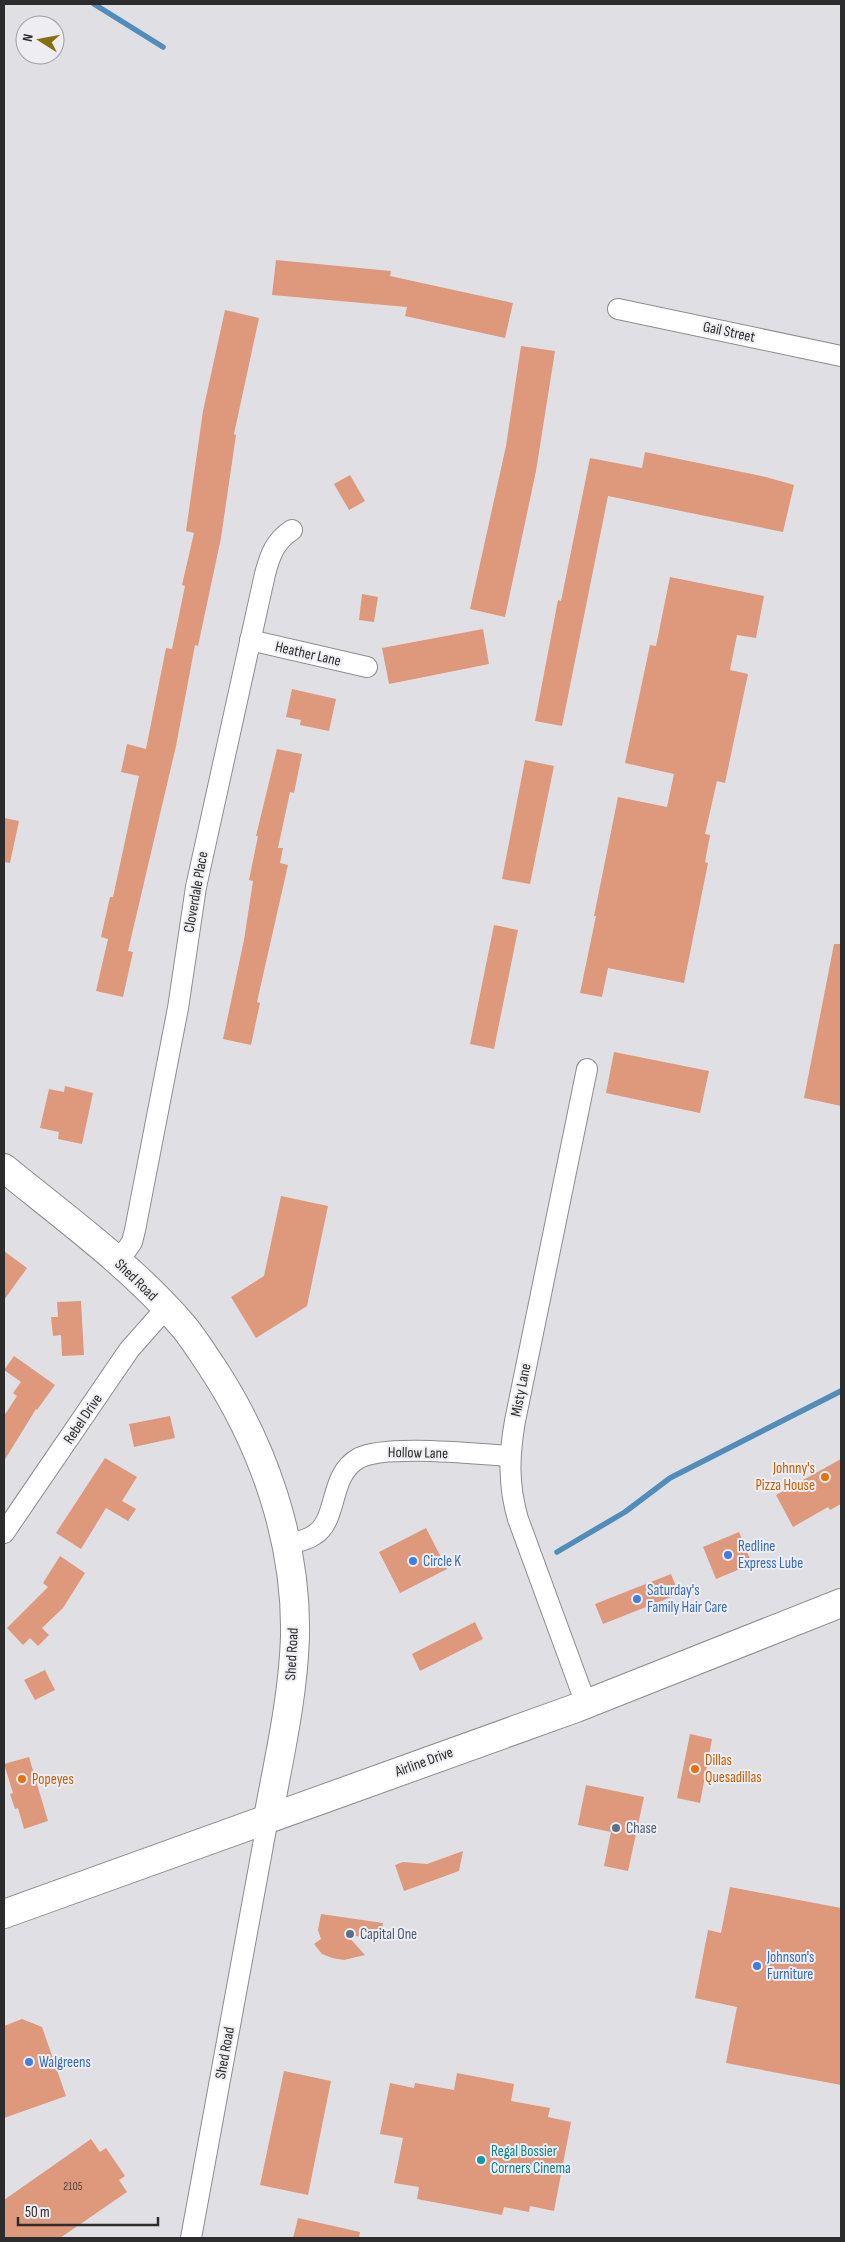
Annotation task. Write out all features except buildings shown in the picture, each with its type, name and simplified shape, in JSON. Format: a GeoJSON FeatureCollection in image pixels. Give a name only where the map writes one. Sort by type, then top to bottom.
{"type":"FeatureCollection","features":[{"type":"Feature","properties":{"kind":"main road","name":"Shed Road"},"geometry":{"type":"LineString","coordinates":[[4,1168],[118,1262],[185,1328],[230,1394],[254,1439],[270,1485],[286,1545],[293,1581],[295,1636],[290,1699],[268,1818]]}},
{"type":"Feature","properties":{"kind":"main road","name":"Airline Drive"},"geometry":{"type":"LineString","coordinates":[[4,1914],[586,1704],[841,1603]]}},
{"type":"Feature","properties":{"kind":"street","name":"Gail Street"},"geometry":{"type":"LineString","coordinates":[[618,309],[841,356]]}},
{"type":"Feature","properties":{"kind":"street","name":"Cloverdale Place"},"geometry":{"type":"LineString","coordinates":[[118,1262],[132,1242],[136,1230],[178,1008],[193,904],[250,640],[270,556],[279,541],[292,530]]}},
{"type":"Feature","properties":{"kind":"street","name":"Heather Lane"},"geometry":{"type":"LineString","coordinates":[[250,640],[367,667]]}},
{"type":"Feature","properties":{"kind":"street","name":"Misty Lane"},"geometry":{"type":"LineString","coordinates":[[586,1704],[518,1519],[511,1496],[510,1456],[515,1421],[587,1069]]}},
{"type":"Feature","properties":{"kind":"street","name":"Rebel Drive"},"geometry":{"type":"LineString","coordinates":[[4,1533],[130,1350],[166,1308]]}},
{"type":"Feature","properties":{"kind":"street","name":"Hollow Lane"},"geometry":{"type":"LineString","coordinates":[[286,1545],[303,1541],[316,1534],[325,1523],[341,1476],[358,1458],[385,1451],[510,1456]]}},
{"type":"Feature","properties":{"kind":"street","name":"Shed Road"},"geometry":{"type":"LineString","coordinates":[[191,2238],[268,1818]]}},
{"type":"Feature","properties":{"kind":"waterway"},"geometry":{"type":"LineString","coordinates":[[94,4],[163,47]]}},
{"type":"Feature","properties":{"kind":"waterway"},"geometry":{"type":"LineString","coordinates":[[557,1552],[625,1512],[670,1478],[841,1391]]}},
{"type":"Feature","properties":{"kind":"place","name":"Johnny's Pizza House"},"geometry":{"type":"Point","coordinates":[825,1477]}},
{"type":"Feature","properties":{"kind":"place","name":"Redline Express Lube"},"geometry":{"type":"Point","coordinates":[728,1555]}},
{"type":"Feature","properties":{"kind":"place","name":"Circle K"},"geometry":{"type":"Point","coordinates":[413,1561]}},
{"type":"Feature","properties":{"kind":"place","name":"Saturday's Family Hair Care"},"geometry":{"type":"Point","coordinates":[637,1599]}},
{"type":"Feature","properties":{"kind":"place","name":"Dillas Quesadillas"},"geometry":{"type":"Point","coordinates":[695,1769]}},
{"type":"Feature","properties":{"kind":"place","name":"Popeyes"},"geometry":{"type":"Point","coordinates":[22,1779]}},
{"type":"Feature","properties":{"kind":"place","name":"Chase"},"geometry":{"type":"Point","coordinates":[616,1828]}},
{"type":"Feature","properties":{"kind":"place","name":"Capital One"},"geometry":{"type":"Point","coordinates":[350,1934]}},
{"type":"Feature","properties":{"kind":"place","name":"Johnson's Furniture"},"geometry":{"type":"Point","coordinates":[757,1966]}},
{"type":"Feature","properties":{"kind":"place","name":"Walgreens"},"geometry":{"type":"Point","coordinates":[29,2062]}},
{"type":"Feature","properties":{"kind":"place","name":"Regal Bossier Corners Cinema"},"geometry":{"type":"Point","coordinates":[481,2160]}}]}
